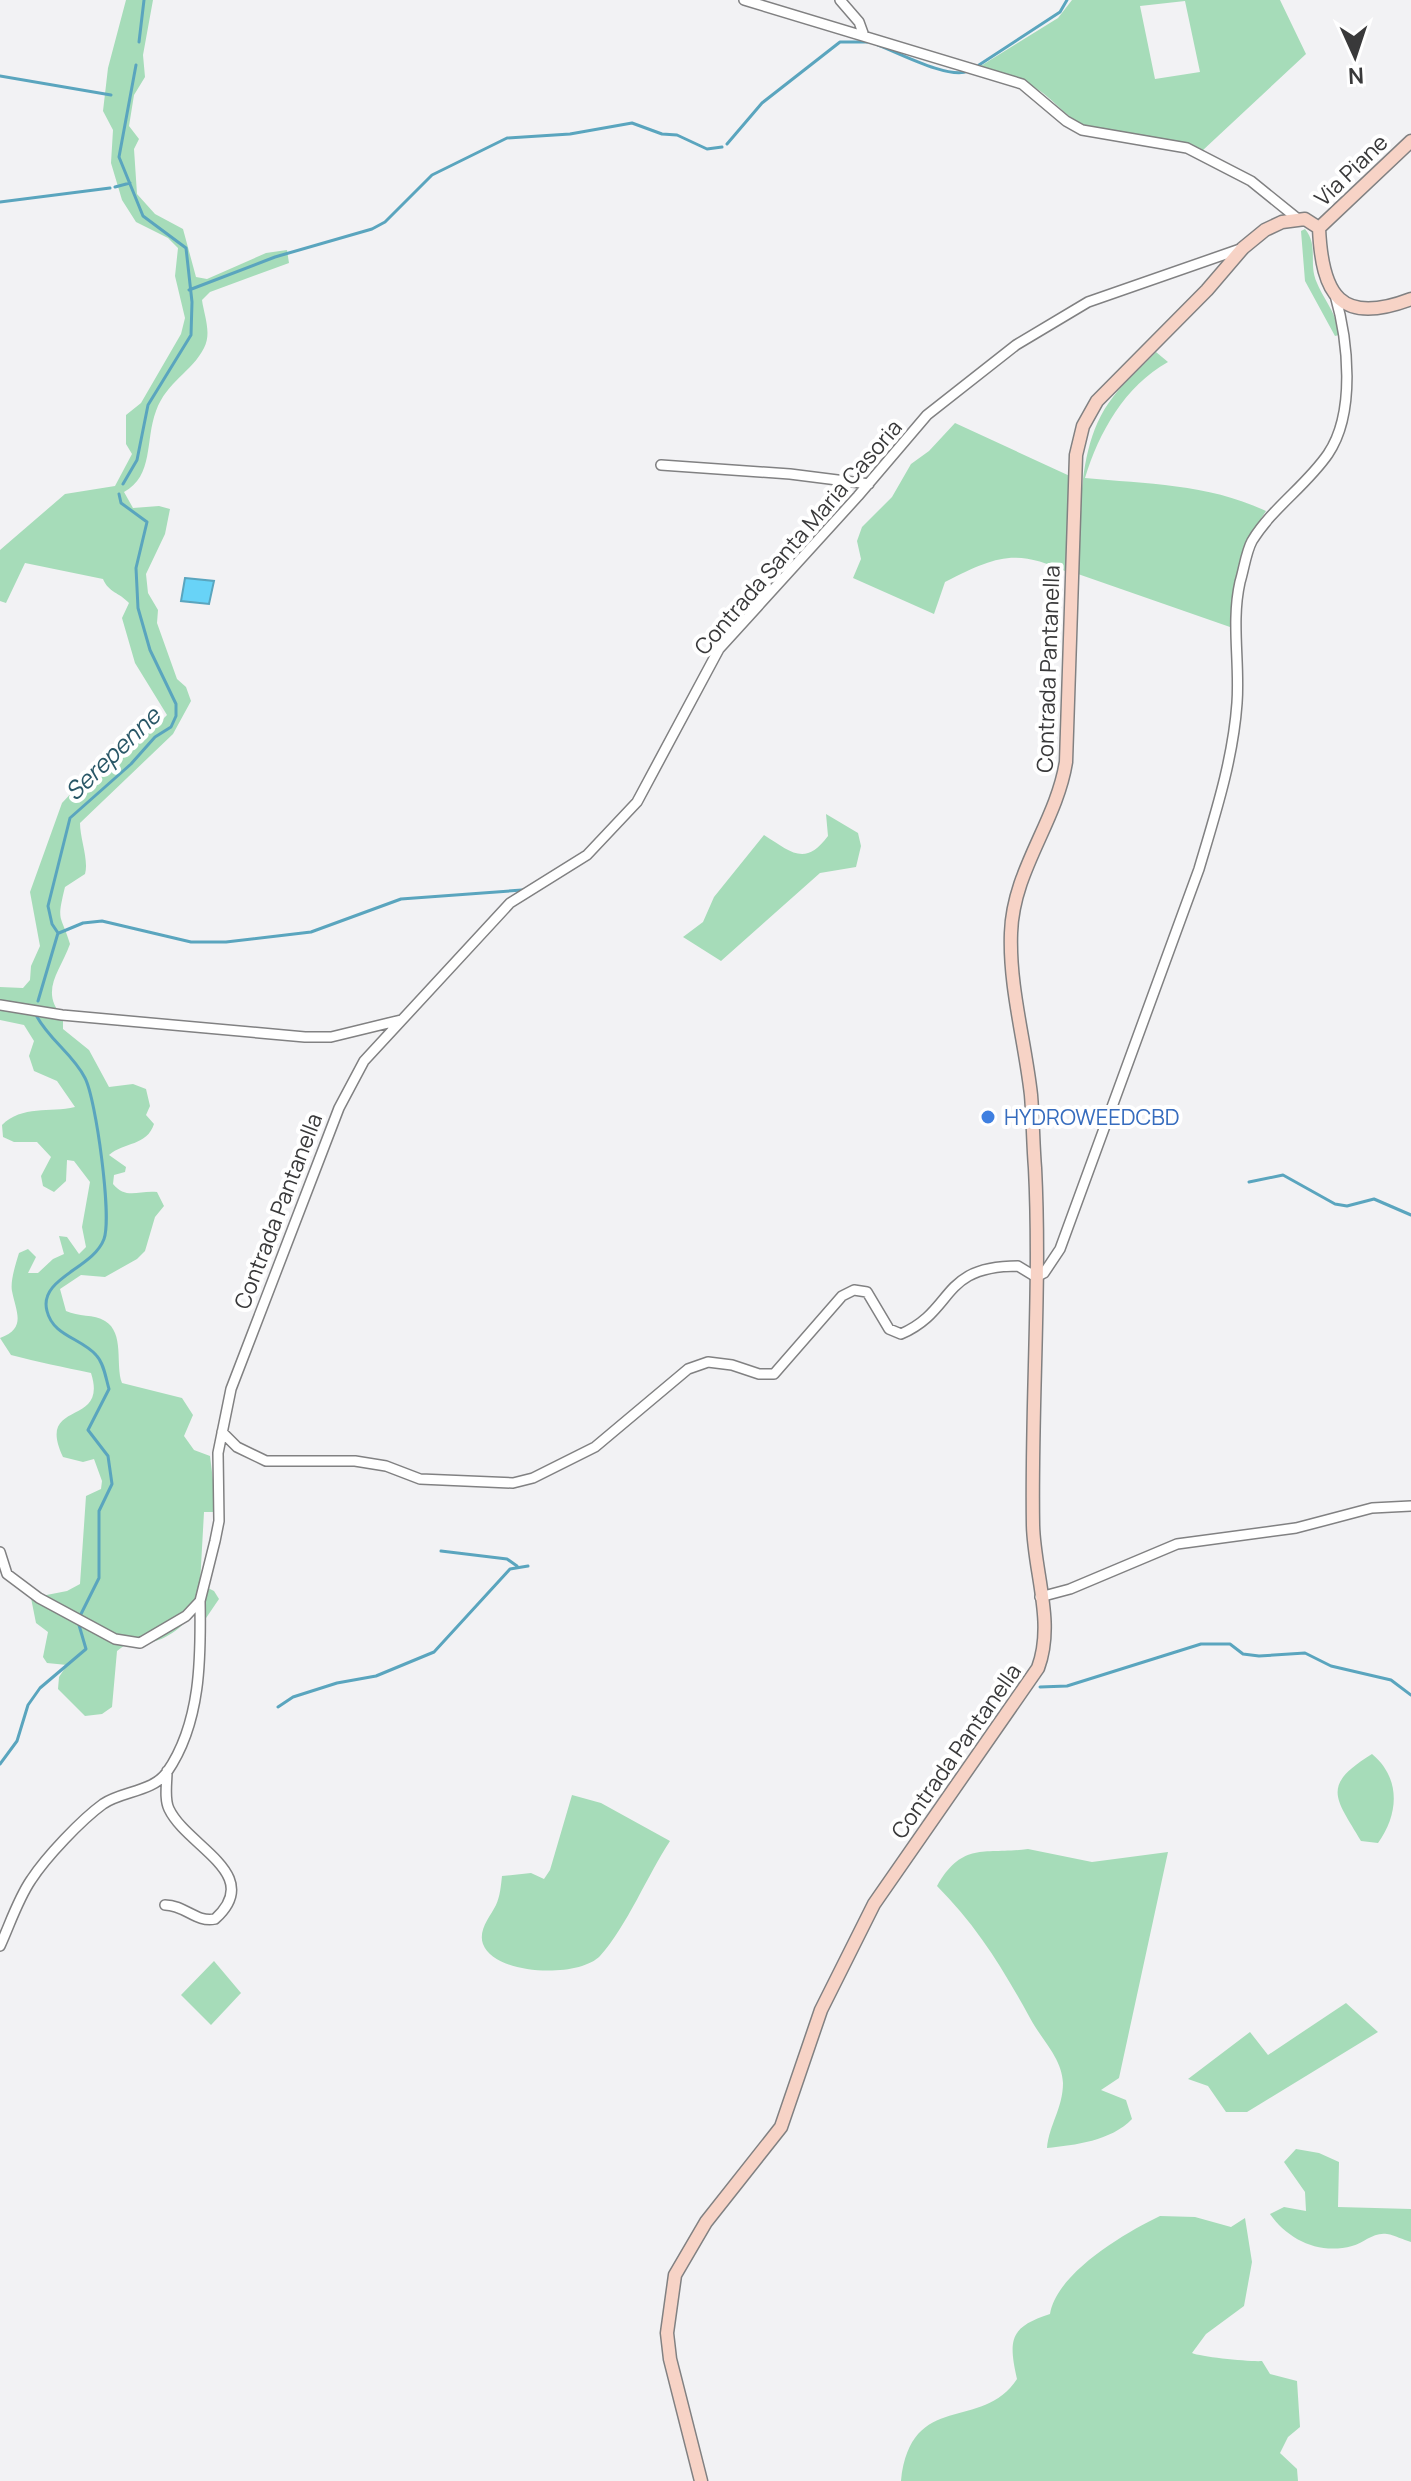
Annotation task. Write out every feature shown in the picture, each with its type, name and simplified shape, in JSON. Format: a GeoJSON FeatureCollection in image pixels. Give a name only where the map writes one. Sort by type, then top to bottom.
{"type":"FeatureCollection","features":[{"type":"Feature","properties":{"kind":"street"},"geometry":{"type":"LineString","coordinates":[[222,1432],[237,1447],[266,1461],[355,1461],[386,1466],[420,1479],[513,1483],[533,1478],[595,1447],[688,1369],[708,1362],[732,1365],[759,1374],[774,1374],[842,1296],[854,1290],[867,1292],[889,1329],[901,1334],[918,1325],[960,1279],[977,1271],[1018,1266],[1036,1277],[1044,1273],[1060,1249],[1199,869],[1228,766],[1237,704],[1235,620],[1251,544],[1271,515],[1327,455],[1341,431],[1346,336],[1335,294],[1320,263],[1319,228],[1311,221],[1298,219],[1251,181],[1209,157],[1166,143],[1082,130],[1066,121],[1022,84],[863,33],[772,11],[744,0]]}},
{"type":"Feature","properties":{"kind":"street"},"geometry":{"type":"LineString","coordinates":[[840,0],[859,22],[863,33]]}},
{"type":"Feature","properties":{"kind":"street","name":"Via Piane"},"geometry":{"type":"LineString","coordinates":[[1319,228],[1411,141]]}},
{"type":"Feature","properties":{"kind":"street","name":"Contrada Pantanella"},"geometry":{"type":"LineString","coordinates":[[701,2481],[670,2359],[667,2333],[671,2291],[685,2257],[706,2222],[781,2127],[821,2010],[874,1904],[1038,1668],[1046,1636],[1033,1548],[1037,1223],[1031,1095],[1012,970],[1011,933],[1020,877],[1062,788],[1066,762],[1076,455],[1083,426],[1097,401],[1207,290],[1243,248],[1273,226],[1298,219]]}},
{"type":"Feature","properties":{"kind":"street","name":"Contrada Santa Maria Casoria"},"geometry":{"type":"LineString","coordinates":[[401,1020],[510,903],[587,855],[637,802],[719,649],[869,484],[927,415],[1016,345],[1088,302],[1243,248]]}},
{"type":"Feature","properties":{"kind":"street"},"geometry":{"type":"LineString","coordinates":[[1335,294],[1358,308],[1374,311],[1411,299]]}},
{"type":"Feature","properties":{"kind":"street"},"geometry":{"type":"LineString","coordinates":[[661,465],[790,474],[869,484]]}},
{"type":"Feature","properties":{"kind":"street"},"geometry":{"type":"LineString","coordinates":[[0,1005],[62,1015],[305,1037],[331,1037],[401,1020]]}},
{"type":"Feature","properties":{"kind":"street","name":"Contrada Pantanella"},"geometry":{"type":"LineString","coordinates":[[167,1771],[195,1704],[200,1601],[219,1521],[218,1453],[231,1389],[339,1108],[364,1061],[401,1020]]}},
{"type":"Feature","properties":{"kind":"street"},"geometry":{"type":"LineString","coordinates":[[1040,1597],[1070,1589],[1177,1544],[1296,1528],[1372,1508],[1411,1506]]}},
{"type":"Feature","properties":{"kind":"street"},"geometry":{"type":"LineString","coordinates":[[0,1552],[7,1574],[64,1613],[115,1639],[140,1643],[186,1616],[200,1601]]}},
{"type":"Feature","properties":{"kind":"street"},"geometry":{"type":"LineString","coordinates":[[165,1905],[181,1906],[198,1919],[215,1919],[231,1892],[232,1881],[225,1869],[203,1850],[169,1809],[167,1771]]}},
{"type":"Feature","properties":{"kind":"street"},"geometry":{"type":"LineString","coordinates":[[0,1946],[31,1880],[53,1854],[103,1804],[158,1781],[167,1771]]}},
{"type":"Feature","properties":{"kind":"green space"},"geometry":{"type":"Polygon","coordinates":[[[126,0],[153,0],[143,55],[145,77],[134,95],[129,126],[139,139],[134,149],[137,194],[155,214],[183,229],[196,277],[207,279],[266,253],[287,250],[289,263],[210,292],[202,300],[207,330],[204,348],[161,401],[140,477],[124,492],[133,508],[159,506],[170,509],[165,534],[146,574],[148,593],[158,610],[157,623],[177,679],[186,687],[191,701],[173,734],[80,823],[85,874],[65,887],[61,907],[61,918],[70,944],[52,990],[56,1008],[63,1017],[63,1029],[89,1050],[109,1087],[133,1084],[146,1089],[150,1106],[146,1115],[154,1124],[141,1140],[109,1155],[126,1167],[125,1172],[114,1175],[113,1184],[128,1193],[157,1192],[164,1206],[155,1217],[145,1251],[137,1259],[105,1277],[81,1275],[60,1289],[66,1311],[101,1319],[111,1326],[117,1341],[122,1383],[182,1398],[193,1415],[184,1436],[194,1450],[210,1456],[217,1512],[204,1512],[200,1584],[214,1591],[219,1599],[204,1621],[196,1611],[166,1636],[149,1642],[130,1641],[117,1651],[112,1707],[102,1714],[85,1716],[58,1689],[59,1677],[67,1665],[47,1663],[43,1657],[48,1632],[36,1623],[31,1598],[67,1591],[80,1584],[86,1496],[101,1489],[102,1481],[94,1459],[83,1462],[63,1457],[57,1439],[58,1427],[64,1419],[90,1401],[94,1390],[91,1373],[11,1355],[0,1338],[17,1324],[12,1287],[19,1253],[28,1249],[36,1257],[28,1273],[38,1273],[53,1259],[64,1254],[59,1236],[67,1237],[79,1254],[86,1247],[82,1227],[90,1182],[74,1161],[67,1160],[66,1181],[54,1192],[43,1186],[41,1176],[51,1157],[37,1142],[14,1142],[3,1137],[2,1125],[18,1115],[75,1107],[57,1081],[34,1071],[29,1056],[34,1041],[24,1025],[0,1020],[0,987],[23,988],[30,980],[31,966],[40,946],[30,892],[62,803],[108,754],[157,725],[167,715],[135,663],[122,618],[129,603],[108,587],[103,579],[25,563],[6,603],[0,601],[0,550],[65,494],[115,486],[132,454],[126,444],[126,415],[141,403],[181,334],[185,318],[175,276],[178,248],[168,238],[136,222],[122,200],[111,163],[113,130],[103,111],[108,68],[126,0]]]}},
{"type":"Feature","properties":{"kind":"green space"},"geometry":{"type":"Polygon","coordinates":[[[1072,0],[1280,0],[1306,54],[1202,151],[1174,141],[1087,126],[1073,119],[1030,85],[979,67],[1058,18],[1072,0]],[[1185,1],[1140,6],[1155,79],[1200,72],[1185,1]]]}},
{"type":"Feature","properties":{"kind":"green space"},"geometry":{"type":"Polygon","coordinates":[[[1305,229],[1312,242],[1314,276],[1333,314],[1339,335],[1335,336],[1305,281],[1301,231],[1305,229]]]}},
{"type":"Feature","properties":{"kind":"green space"},"geometry":{"type":"Polygon","coordinates":[[[1156,352],[1168,362],[1139,384],[1116,412],[1098,444],[1085,478],[1200,490],[1266,511],[1246,552],[1230,627],[1078,574],[1083,482],[1092,437],[1113,397],[1156,352]]]}},
{"type":"Feature","properties":{"kind":"green space"},"geometry":{"type":"Polygon","coordinates":[[[955,423],[1072,477],[1069,573],[1034,560],[1006,558],[993,561],[945,582],[934,614],[853,578],[861,559],[857,541],[862,527],[892,497],[911,464],[929,451],[955,423]]]}},
{"type":"Feature","properties":{"kind":"green space"},"geometry":{"type":"Polygon","coordinates":[[[826,814],[858,833],[861,846],[856,867],[820,873],[721,961],[683,937],[703,922],[714,897],[764,835],[790,851],[805,854],[820,846],[828,836],[826,814]]]}},
{"type":"Feature","properties":{"kind":"green space"},"geometry":{"type":"Polygon","coordinates":[[[1372,1754],[1388,1774],[1394,1797],[1390,1820],[1378,1843],[1361,1841],[1345,1814],[1338,1793],[1345,1775],[1372,1754]]]}},
{"type":"Feature","properties":{"kind":"green space"},"geometry":{"type":"Polygon","coordinates":[[[572,1795],[601,1803],[670,1841],[619,1930],[600,1956],[575,1968],[557,1970],[520,1968],[503,1962],[491,1955],[482,1939],[483,1929],[496,1905],[502,1876],[531,1873],[544,1879],[550,1870],[572,1795]]]}},
{"type":"Feature","properties":{"kind":"green space"},"geometry":{"type":"Polygon","coordinates":[[[1028,1849],[1092,1862],[1168,1852],[1119,2078],[1101,2090],[1126,2100],[1132,2119],[1103,2137],[1047,2148],[1062,2092],[1059,2065],[988,1949],[937,1886],[956,1862],[966,1856],[987,1851],[1028,1849]]]}},
{"type":"Feature","properties":{"kind":"green space"},"geometry":{"type":"Polygon","coordinates":[[[214,1961],[241,1993],[211,2025],[181,1995],[214,1961]]]}},
{"type":"Feature","properties":{"kind":"green space"},"geometry":{"type":"Polygon","coordinates":[[[1346,2003],[1378,2032],[1247,2112],[1226,2112],[1208,2086],[1188,2079],[1250,2032],[1268,2055],[1346,2003]]]}},
{"type":"Feature","properties":{"kind":"green space"},"geometry":{"type":"Polygon","coordinates":[[[1296,2149],[1319,2153],[1339,2162],[1338,2207],[1411,2209],[1411,2242],[1382,2234],[1352,2246],[1328,2248],[1306,2243],[1286,2231],[1270,2214],[1284,2207],[1306,2211],[1305,2192],[1284,2162],[1296,2149]]]}},
{"type":"Feature","properties":{"kind":"green space"},"geometry":{"type":"Polygon","coordinates":[[[1160,2216],[1195,2217],[1231,2227],[1245,2218],[1252,2262],[1244,2306],[1206,2334],[1192,2353],[1262,2361],[1270,2374],[1297,2381],[1300,2427],[1288,2437],[1280,2453],[1297,2469],[1298,2481],[901,2481],[907,2452],[918,2434],[933,2423],[986,2405],[1002,2395],[1017,2379],[1013,2354],[1015,2336],[1027,2324],[1050,2314],[1055,2299],[1078,2270],[1111,2244],[1160,2216]]]}},
{"type":"Feature","properties":{"kind":"water"},"geometry":{"type":"Polygon","coordinates":[[[185,578],[214,581],[209,604],[181,601],[185,578]]]}},
{"type":"Feature","properties":{"kind":"waterway","name":"Serepenne"},"geometry":{"type":"LineString","coordinates":[[139,42],[144,0]]}},
{"type":"Feature","properties":{"kind":"waterway"},"geometry":{"type":"LineString","coordinates":[[979,65],[1060,12],[1067,0]]}},
{"type":"Feature","properties":{"kind":"waterway"},"geometry":{"type":"LineString","coordinates":[[727,144],[762,103],[840,42],[867,42]]}},
{"type":"Feature","properties":{"kind":"waterway"},"geometry":{"type":"LineString","coordinates":[[878,45],[937,69],[960,73],[968,71]]}},
{"type":"Feature","properties":{"kind":"waterway","name":"Serepenne"},"geometry":{"type":"LineString","coordinates":[[123,484],[137,460],[148,405],[191,335],[192,302],[186,248],[143,216],[119,157],[136,65]]}},
{"type":"Feature","properties":{"kind":"waterway"},"geometry":{"type":"LineString","coordinates":[[0,76],[111,95]]}},
{"type":"Feature","properties":{"kind":"waterway"},"geometry":{"type":"LineString","coordinates":[[189,290],[275,257],[372,229],[385,222],[432,175],[507,138],[570,134],[632,123],[662,134],[677,135],[707,149],[722,147]]}},
{"type":"Feature","properties":{"kind":"waterway"},"geometry":{"type":"LineString","coordinates":[[115,187],[130,183]]}},
{"type":"Feature","properties":{"kind":"waterway"},"geometry":{"type":"LineString","coordinates":[[0,202],[110,188]]}},
{"type":"Feature","properties":{"kind":"waterway","name":"Serepenne"},"geometry":{"type":"LineString","coordinates":[[38,1001],[58,933],[52,924],[48,906],[70,818],[131,764],[155,737],[171,727],[176,716],[176,704],[150,650],[138,608],[136,568],[147,522],[121,503],[119,494]]}},
{"type":"Feature","properties":{"kind":"waterway"},"geometry":{"type":"LineString","coordinates":[[59,933],[83,923],[102,921],[191,942],[226,942],[311,932],[401,899],[522,890]]}},
{"type":"Feature","properties":{"kind":"waterway","name":"Serepenne"},"geometry":{"type":"LineString","coordinates":[[36,1015],[85,1078],[102,1158],[106,1208],[104,1239],[98,1249],[58,1282],[46,1300],[47,1311],[55,1326],[99,1358],[109,1389],[88,1430],[108,1456],[112,1484],[99,1511],[99,1578],[80,1616]]}},
{"type":"Feature","properties":{"kind":"waterway"},"geometry":{"type":"LineString","coordinates":[[1249,1182],[1283,1175],[1335,1204],[1347,1206],[1374,1199],[1411,1215]]}},
{"type":"Feature","properties":{"kind":"waterway"},"geometry":{"type":"LineString","coordinates":[[441,1551],[507,1559],[517,1566]]}},
{"type":"Feature","properties":{"kind":"waterway"},"geometry":{"type":"LineString","coordinates":[[278,1707],[293,1697],[337,1683],[376,1676],[434,1652],[510,1569],[528,1566]]}},
{"type":"Feature","properties":{"kind":"waterway","name":"Serepenne"},"geometry":{"type":"LineString","coordinates":[[0,1764],[17,1741],[28,1705],[40,1688],[86,1649],[79,1625]]}},
{"type":"Feature","properties":{"kind":"waterway"},"geometry":{"type":"LineString","coordinates":[[1040,1687],[1067,1686],[1201,1644],[1230,1644],[1243,1654],[1259,1656],[1305,1653],[1331,1666],[1391,1680],[1411,1695]]}},
{"type":"Feature","properties":{"kind":"place","name":"HYDROWEEDCBD"},"geometry":{"type":"Point","coordinates":[988,1117]}}]}
